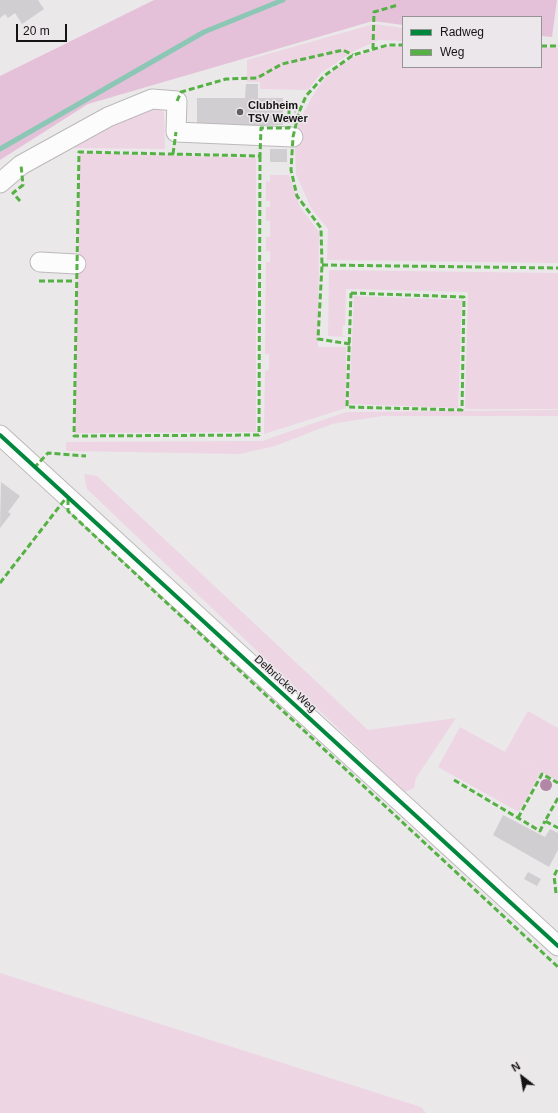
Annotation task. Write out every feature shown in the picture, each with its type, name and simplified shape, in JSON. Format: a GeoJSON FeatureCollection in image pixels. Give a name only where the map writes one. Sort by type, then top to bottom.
{"type":"FeatureCollection","features":[{"type":"Feature","properties":{"kind":"street"},"geometry":{"type":"LineString","coordinates":[[0,183],[21,165],[108,117],[152,99],[177,101],[176,132],[293,137]]}},
{"type":"Feature","properties":{"kind":"street"},"geometry":{"type":"LineString","coordinates":[[40,262],[76,264]]}},
{"type":"Feature","properties":{"kind":"street","name":"Delbrücker Weg"},"geometry":{"type":"LineString","coordinates":[[0,435],[39,473],[558,946]]}},
{"type":"Feature","properties":{"kind":"path"},"geometry":{"type":"LineString","coordinates":[[294,112],[299,112]]}},
{"type":"Feature","properties":{"kind":"shaded area"},"geometry":{"type":"Polygon","coordinates":[[[154,0],[557,0],[552,37],[542,36],[542,16],[402,16],[402,25],[373,21],[88,104],[0,160],[0,76],[154,0]]]}},
{"type":"Feature","properties":{"kind":"shaded area"},"geometry":{"type":"Polygon","coordinates":[[[374,24],[402,28],[402,41],[379,40],[354,51],[321,73],[308,90],[260,89],[260,82],[247,82],[247,60],[374,24]]]}},
{"type":"Feature","properties":{"kind":"shaded area"},"geometry":{"type":"Polygon","coordinates":[[[402,46],[402,68],[542,68],[542,47],[558,48],[558,263],[327,260],[328,229],[311,208],[296,174],[295,149],[299,121],[315,92],[325,78],[339,66],[354,57],[387,47],[402,46]]]}},
{"type":"Feature","properties":{"kind":"shaded area"},"geometry":{"type":"Polygon","coordinates":[[[153,107],[161,109],[164,112],[165,149],[68,148],[109,127],[153,107]]]}},
{"type":"Feature","properties":{"kind":"shaded area"},"geometry":{"type":"Polygon","coordinates":[[[80,153],[256,158],[256,432],[75,433],[80,153]]]}},
{"type":"Feature","properties":{"kind":"shaded area"},"geometry":{"type":"Polygon","coordinates":[[[270,175],[289,175],[300,207],[319,232],[318,347],[346,347],[346,408],[264,434],[265,371],[269,370],[269,354],[265,354],[266,262],[270,262],[270,251],[266,251],[266,237],[270,237],[270,221],[266,221],[266,207],[270,207],[270,201],[266,201],[266,181],[270,182],[270,175]]]}},
{"type":"Feature","properties":{"kind":"shaded area"},"geometry":{"type":"Polygon","coordinates":[[[329,270],[558,273],[558,409],[465,409],[468,292],[346,289],[345,325],[343,325],[342,335],[345,337],[328,336],[329,270]]]}},
{"type":"Feature","properties":{"kind":"shaded area"},"geometry":{"type":"Polygon","coordinates":[[[354,296],[462,300],[458,408],[349,404],[354,296]]]}},
{"type":"Feature","properties":{"kind":"shaded area"},"geometry":{"type":"Polygon","coordinates":[[[558,410],[558,416],[382,416],[332,424],[275,446],[240,454],[66,451],[66,442],[262,441],[346,412],[558,410]]]}},
{"type":"Feature","properties":{"kind":"shaded area"},"geometry":{"type":"Polygon","coordinates":[[[84,474],[97,476],[368,730],[456,718],[416,778],[414,788],[405,792],[87,489],[84,474]]]}},
{"type":"Feature","properties":{"kind":"shaded area"},"geometry":{"type":"Polygon","coordinates":[[[528,711],[558,728],[558,781],[505,752],[528,711]]]}},
{"type":"Feature","properties":{"kind":"shaded area"},"geometry":{"type":"Polygon","coordinates":[[[460,727],[541,772],[519,812],[438,767],[460,727]]]}},
{"type":"Feature","properties":{"kind":"shaded area"},"geometry":{"type":"Polygon","coordinates":[[[0,973],[421,1107],[426,1113],[0,1113],[0,973]]]}},
{"type":"Feature","properties":{"kind":"building"},"geometry":{"type":"Polygon","coordinates":[[[0,0],[38,0],[44,9],[22,24],[15,13],[8,18],[5,14],[0,18],[0,0]]]}},
{"type":"Feature","properties":{"kind":"building","name":"Clubheim TSV Wewer"},"geometry":{"type":"Polygon","coordinates":[[[246,84],[258,84],[258,98],[283,98],[283,125],[197,125],[197,98],[245,98],[246,84]]]}},
{"type":"Feature","properties":{"kind":"building"},"geometry":{"type":"Polygon","coordinates":[[[270,149],[287,149],[287,162],[270,162],[270,149]]]}},
{"type":"Feature","properties":{"kind":"building"},"geometry":{"type":"Polygon","coordinates":[[[1,482],[20,496],[8,512],[11,514],[0,528],[1,482]]]}},
{"type":"Feature","properties":{"kind":"building"},"geometry":{"type":"Polygon","coordinates":[[[503,815],[545,837],[550,829],[558,833],[558,850],[549,867],[493,835],[503,815]]]}},
{"type":"Feature","properties":{"kind":"building"},"geometry":{"type":"Polygon","coordinates":[[[528,872],[541,879],[537,886],[524,879],[528,872]]]}},
{"type":"Feature","properties":{"kind":"waterway"},"geometry":{"type":"LineString","coordinates":[[0,149],[204,32],[283,0]]}},
{"type":"Feature","properties":{"kind":"marked path"},"geometry":{"type":"LineString","coordinates":[[373,49],[374,12],[398,5]]}},
{"type":"Feature","properties":{"kind":"marked path"},"geometry":{"type":"LineString","coordinates":[[350,344],[318,339],[322,265],[321,228],[297,196],[291,170],[293,137],[299,112],[306,96],[324,76],[353,55],[388,45],[402,45]]}},
{"type":"Feature","properties":{"kind":"marked path"},"geometry":{"type":"LineString","coordinates":[[542,46],[558,46]]}},
{"type":"Feature","properties":{"kind":"marked path"},"geometry":{"type":"LineString","coordinates":[[177,101],[181,92],[226,79],[257,78],[282,64],[343,50],[353,55]]}},
{"type":"Feature","properties":{"kind":"marked path"},"geometry":{"type":"LineString","coordinates":[[260,156],[259,435],[74,436],[79,152],[260,156],[261,128],[289,128],[289,103]]}},
{"type":"Feature","properties":{"kind":"marked path"},"geometry":{"type":"LineString","coordinates":[[173,154],[176,132]]}},
{"type":"Feature","properties":{"kind":"marked path"},"geometry":{"type":"LineString","coordinates":[[20,201],[13,193],[23,185],[21,165]]}},
{"type":"Feature","properties":{"kind":"marked path"},"geometry":{"type":"LineString","coordinates":[[322,265],[558,268]]}},
{"type":"Feature","properties":{"kind":"marked path"},"geometry":{"type":"LineString","coordinates":[[39,281],[75,281]]}},
{"type":"Feature","properties":{"kind":"marked path"},"geometry":{"type":"LineString","coordinates":[[351,293],[464,297],[462,410],[347,407],[351,293]]}},
{"type":"Feature","properties":{"kind":"marked path"},"geometry":{"type":"LineString","coordinates":[[34,468],[48,453],[86,456]]}},
{"type":"Feature","properties":{"kind":"marked path"},"geometry":{"type":"LineString","coordinates":[[0,583],[66,498]]}},
{"type":"Feature","properties":{"kind":"marked path"},"geometry":{"type":"LineString","coordinates":[[68,499],[68,511],[558,967]]}},
{"type":"Feature","properties":{"kind":"marked path"},"geometry":{"type":"LineString","coordinates":[[518,818],[542,774],[558,783]]}},
{"type":"Feature","properties":{"kind":"marked path"},"geometry":{"type":"LineString","coordinates":[[454,780],[540,831],[545,821]]}},
{"type":"Feature","properties":{"kind":"marked path"},"geometry":{"type":"LineString","coordinates":[[558,798],[545,821],[558,828]]}},
{"type":"Feature","properties":{"kind":"marked path"},"geometry":{"type":"LineString","coordinates":[[556,893],[554,876],[558,868]]}},
{"type":"Feature","properties":{"kind":"cycle path"},"geometry":{"type":"LineString","coordinates":[[0,435],[558,946]]}},
{"type":"Feature","properties":{"kind":"place","name":"Clubheim TSV Wewer"},"geometry":{"type":"Point","coordinates":[240,112]}}]}
